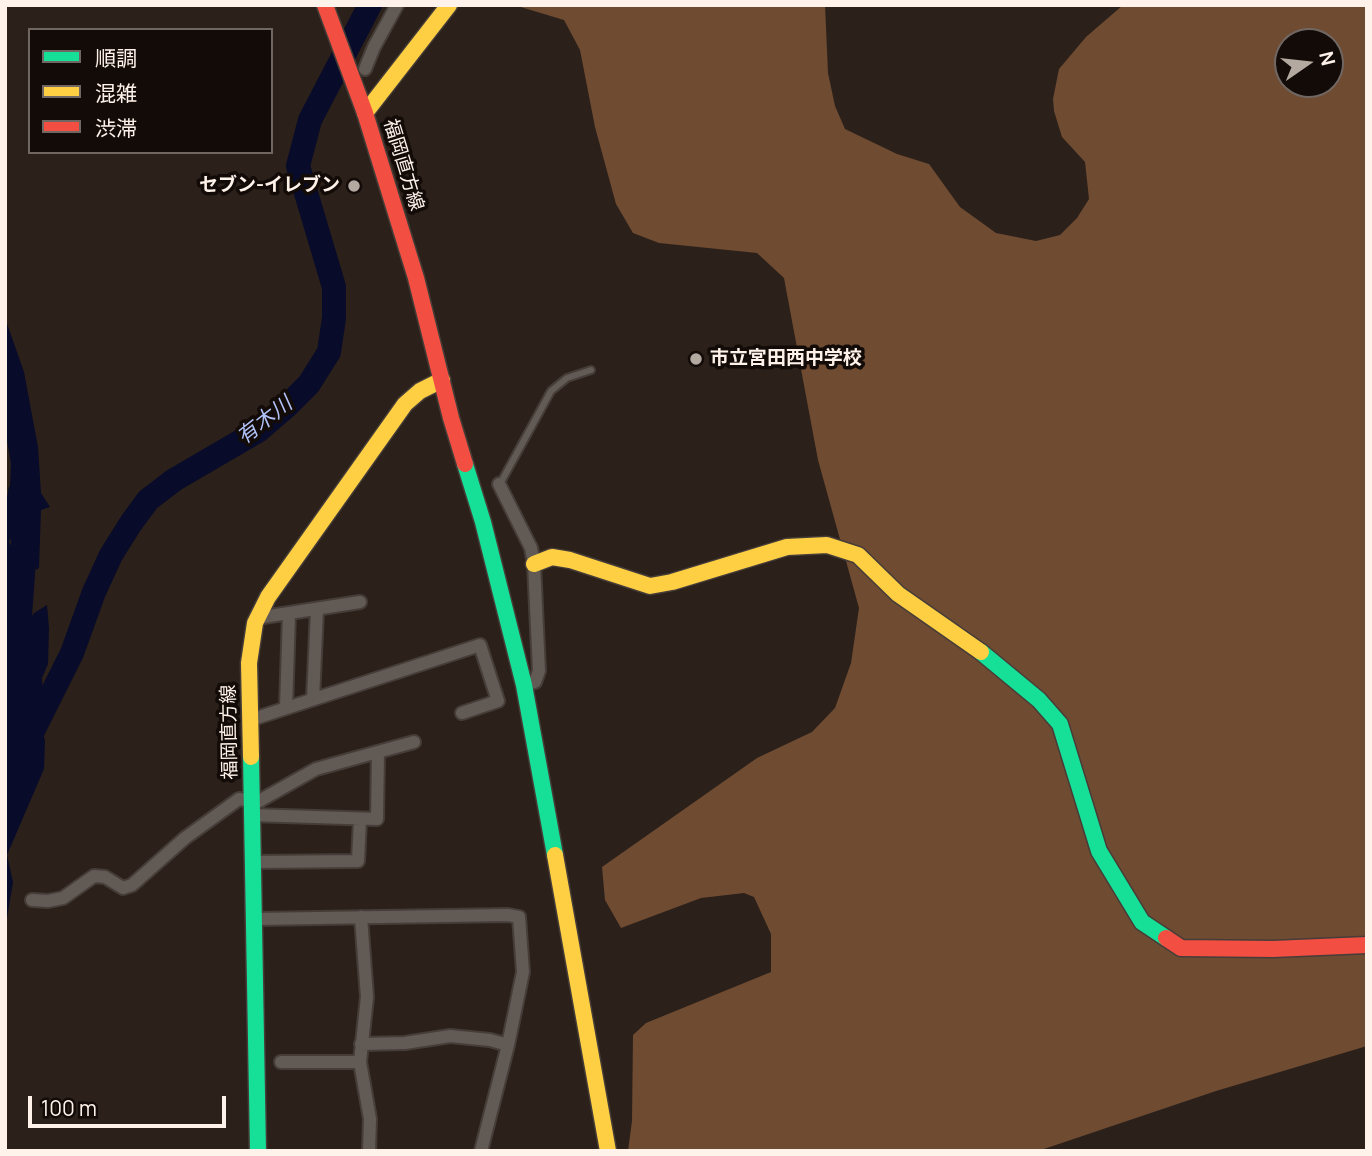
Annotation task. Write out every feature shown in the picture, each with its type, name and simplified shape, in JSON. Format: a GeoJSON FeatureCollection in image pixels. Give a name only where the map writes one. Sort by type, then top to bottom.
{"type":"FeatureCollection","features":[{"type":"Feature","properties":{"kind":"main road"},"geometry":{"type":"LineString","coordinates":[[365,113],[449,5]]}},
{"type":"Feature","properties":{"kind":"main road","name":"福岡直方線"},"geometry":{"type":"LineString","coordinates":[[326,11],[365,113],[416,278],[483,522],[524,685],[608,1151]]}},
{"type":"Feature","properties":{"kind":"main road","name":"福岡直方線"},"geometry":{"type":"LineString","coordinates":[[258,1151],[249,663],[257,618],[268,597],[405,404],[420,391],[442,380]]}},
{"type":"Feature","properties":{"kind":"main road"},"geometry":{"type":"LineString","coordinates":[[534,564],[552,557],[650,586],[672,582],[787,547],[827,545],[858,555],[898,594],[965,639],[1039,700],[1060,724],[1099,851],[1142,922],[1181,948],[1273,949],[1367,945]]}},
{"type":"Feature","properties":{"kind":"street"},"geometry":{"type":"LineString","coordinates":[[365,69],[397,5]]}},
{"type":"Feature","properties":{"kind":"street"},"geometry":{"type":"LineString","coordinates":[[499,484],[531,548],[534,564],[539,671],[535,682],[524,685]]}},
{"type":"Feature","properties":{"kind":"street"},"geometry":{"type":"LineString","coordinates":[[257,618],[359,602]]}},
{"type":"Feature","properties":{"kind":"street"},"geometry":{"type":"LineString","coordinates":[[313,699],[317,610]]}},
{"type":"Feature","properties":{"kind":"street"},"geometry":{"type":"LineString","coordinates":[[286,708],[289,614]]}},
{"type":"Feature","properties":{"kind":"street"},"geometry":{"type":"LineString","coordinates":[[250,720],[480,645],[498,701],[462,713]]}},
{"type":"Feature","properties":{"kind":"street"},"geometry":{"type":"LineString","coordinates":[[252,807],[316,769],[414,742]]}},
{"type":"Feature","properties":{"kind":"street"},"geometry":{"type":"LineString","coordinates":[[32,900],[63,898],[94,876],[105,877],[123,888],[132,885],[185,838],[239,799],[252,807],[377,819],[378,752]]}},
{"type":"Feature","properties":{"kind":"street"},"geometry":{"type":"LineString","coordinates":[[254,862],[358,861],[360,819]]}},
{"type":"Feature","properties":{"kind":"street"},"geometry":{"type":"LineString","coordinates":[[361,917],[367,997],[360,1062],[370,1119],[369,1151]]}},
{"type":"Feature","properties":{"kind":"street"},"geometry":{"type":"LineString","coordinates":[[255,919],[519,917],[523,972],[503,1044],[481,1151]]}},
{"type":"Feature","properties":{"kind":"street"},"geometry":{"type":"LineString","coordinates":[[361,1044],[405,1043],[450,1036],[503,1044]]}},
{"type":"Feature","properties":{"kind":"street"},"geometry":{"type":"LineString","coordinates":[[281,1062],[360,1062]]}},
{"type":"Feature","properties":{"kind":"lane"},"geometry":{"type":"LineString","coordinates":[[499,484],[551,391],[567,378],[591,370]]}},
{"type":"Feature","properties":{"kind":"shaded area"},"geometry":{"type":"Polygon","coordinates":[[[514,5],[825,5],[828,73],[835,106],[845,129],[897,154],[929,164],[960,207],[996,233],[1036,241],[1060,235],[1077,218],[1089,199],[1085,162],[1062,137],[1054,111],[1053,99],[1059,69],[1086,37],[1123,5],[1367,5],[1367,1046],[1216,1091],[1038,1151],[628,1151],[632,1121],[633,1035],[646,1023],[771,972],[771,934],[754,897],[744,893],[701,898],[621,928],[605,900],[602,867],[757,758],[812,732],[835,708],[851,663],[859,608],[818,460],[784,278],[757,253],[659,243],[633,233],[616,204],[595,127],[580,50],[564,20],[514,5]]]}},
{"type":"Feature","properties":{"kind":"water"},"geometry":{"type":"Polygon","coordinates":[[[5,318],[24,372],[38,447],[41,493],[50,507],[41,510],[39,568],[36,570],[33,538],[28,521],[15,528],[9,542],[14,551],[16,586],[13,664],[26,660],[29,654],[26,630],[29,620],[34,613],[47,605],[49,628],[48,664],[42,678],[43,697],[37,711],[45,741],[44,769],[7,855],[13,882],[5,930],[5,503],[10,487],[11,464],[5,428],[5,318]]]}},
{"type":"Feature","properties":{"kind":"waterway","name":"有木川"},"geometry":{"type":"LineString","coordinates":[[5,787],[72,653],[94,592],[111,555],[148,500],[174,480],[258,431],[309,384],[329,352],[334,318],[334,287],[298,166],[310,120],[370,5]]}},
{"type":"Feature","properties":{"kind":"waterway"},"geometry":{"type":"LineString","coordinates":[[14,697],[24,561],[20,492]]}},
{"type":"Feature","properties":{"kind":"traffic: fast"},"geometry":{"type":"LineString","coordinates":[[465,464],[483,522],[524,685],[555,855]]}},
{"type":"Feature","properties":{"kind":"traffic: fast"},"geometry":{"type":"LineString","coordinates":[[981,652],[1039,700],[1060,724],[1099,851],[1142,922],[1166,938]]}},
{"type":"Feature","properties":{"kind":"traffic: fast"},"geometry":{"type":"LineString","coordinates":[[251,757],[258,1151]]}},
{"type":"Feature","properties":{"kind":"traffic: slow"},"geometry":{"type":"LineString","coordinates":[[365,113],[449,5]]}},
{"type":"Feature","properties":{"kind":"traffic: slow"},"geometry":{"type":"LineString","coordinates":[[251,757],[249,663],[255,623],[268,597],[405,404],[420,391],[442,380]]}},
{"type":"Feature","properties":{"kind":"traffic: slow"},"geometry":{"type":"LineString","coordinates":[[534,564],[552,557],[570,560],[650,586],[672,582],[787,547],[827,545],[858,555],[898,594],[981,652]]}},
{"type":"Feature","properties":{"kind":"traffic: slow"},"geometry":{"type":"LineString","coordinates":[[555,855],[608,1151]]}},
{"type":"Feature","properties":{"kind":"traffic: jam"},"geometry":{"type":"LineString","coordinates":[[325,5],[365,113],[416,278],[465,464]]}},
{"type":"Feature","properties":{"kind":"traffic: jam"},"geometry":{"type":"LineString","coordinates":[[1166,938],[1181,948],[1273,949],[1367,945]]}},
{"type":"Feature","properties":{"kind":"place","name":"セブン-イレブン"},"geometry":{"type":"Point","coordinates":[354,186]}},
{"type":"Feature","properties":{"kind":"place","name":"市立宮田西中学校"},"geometry":{"type":"Point","coordinates":[696,359]}}]}
